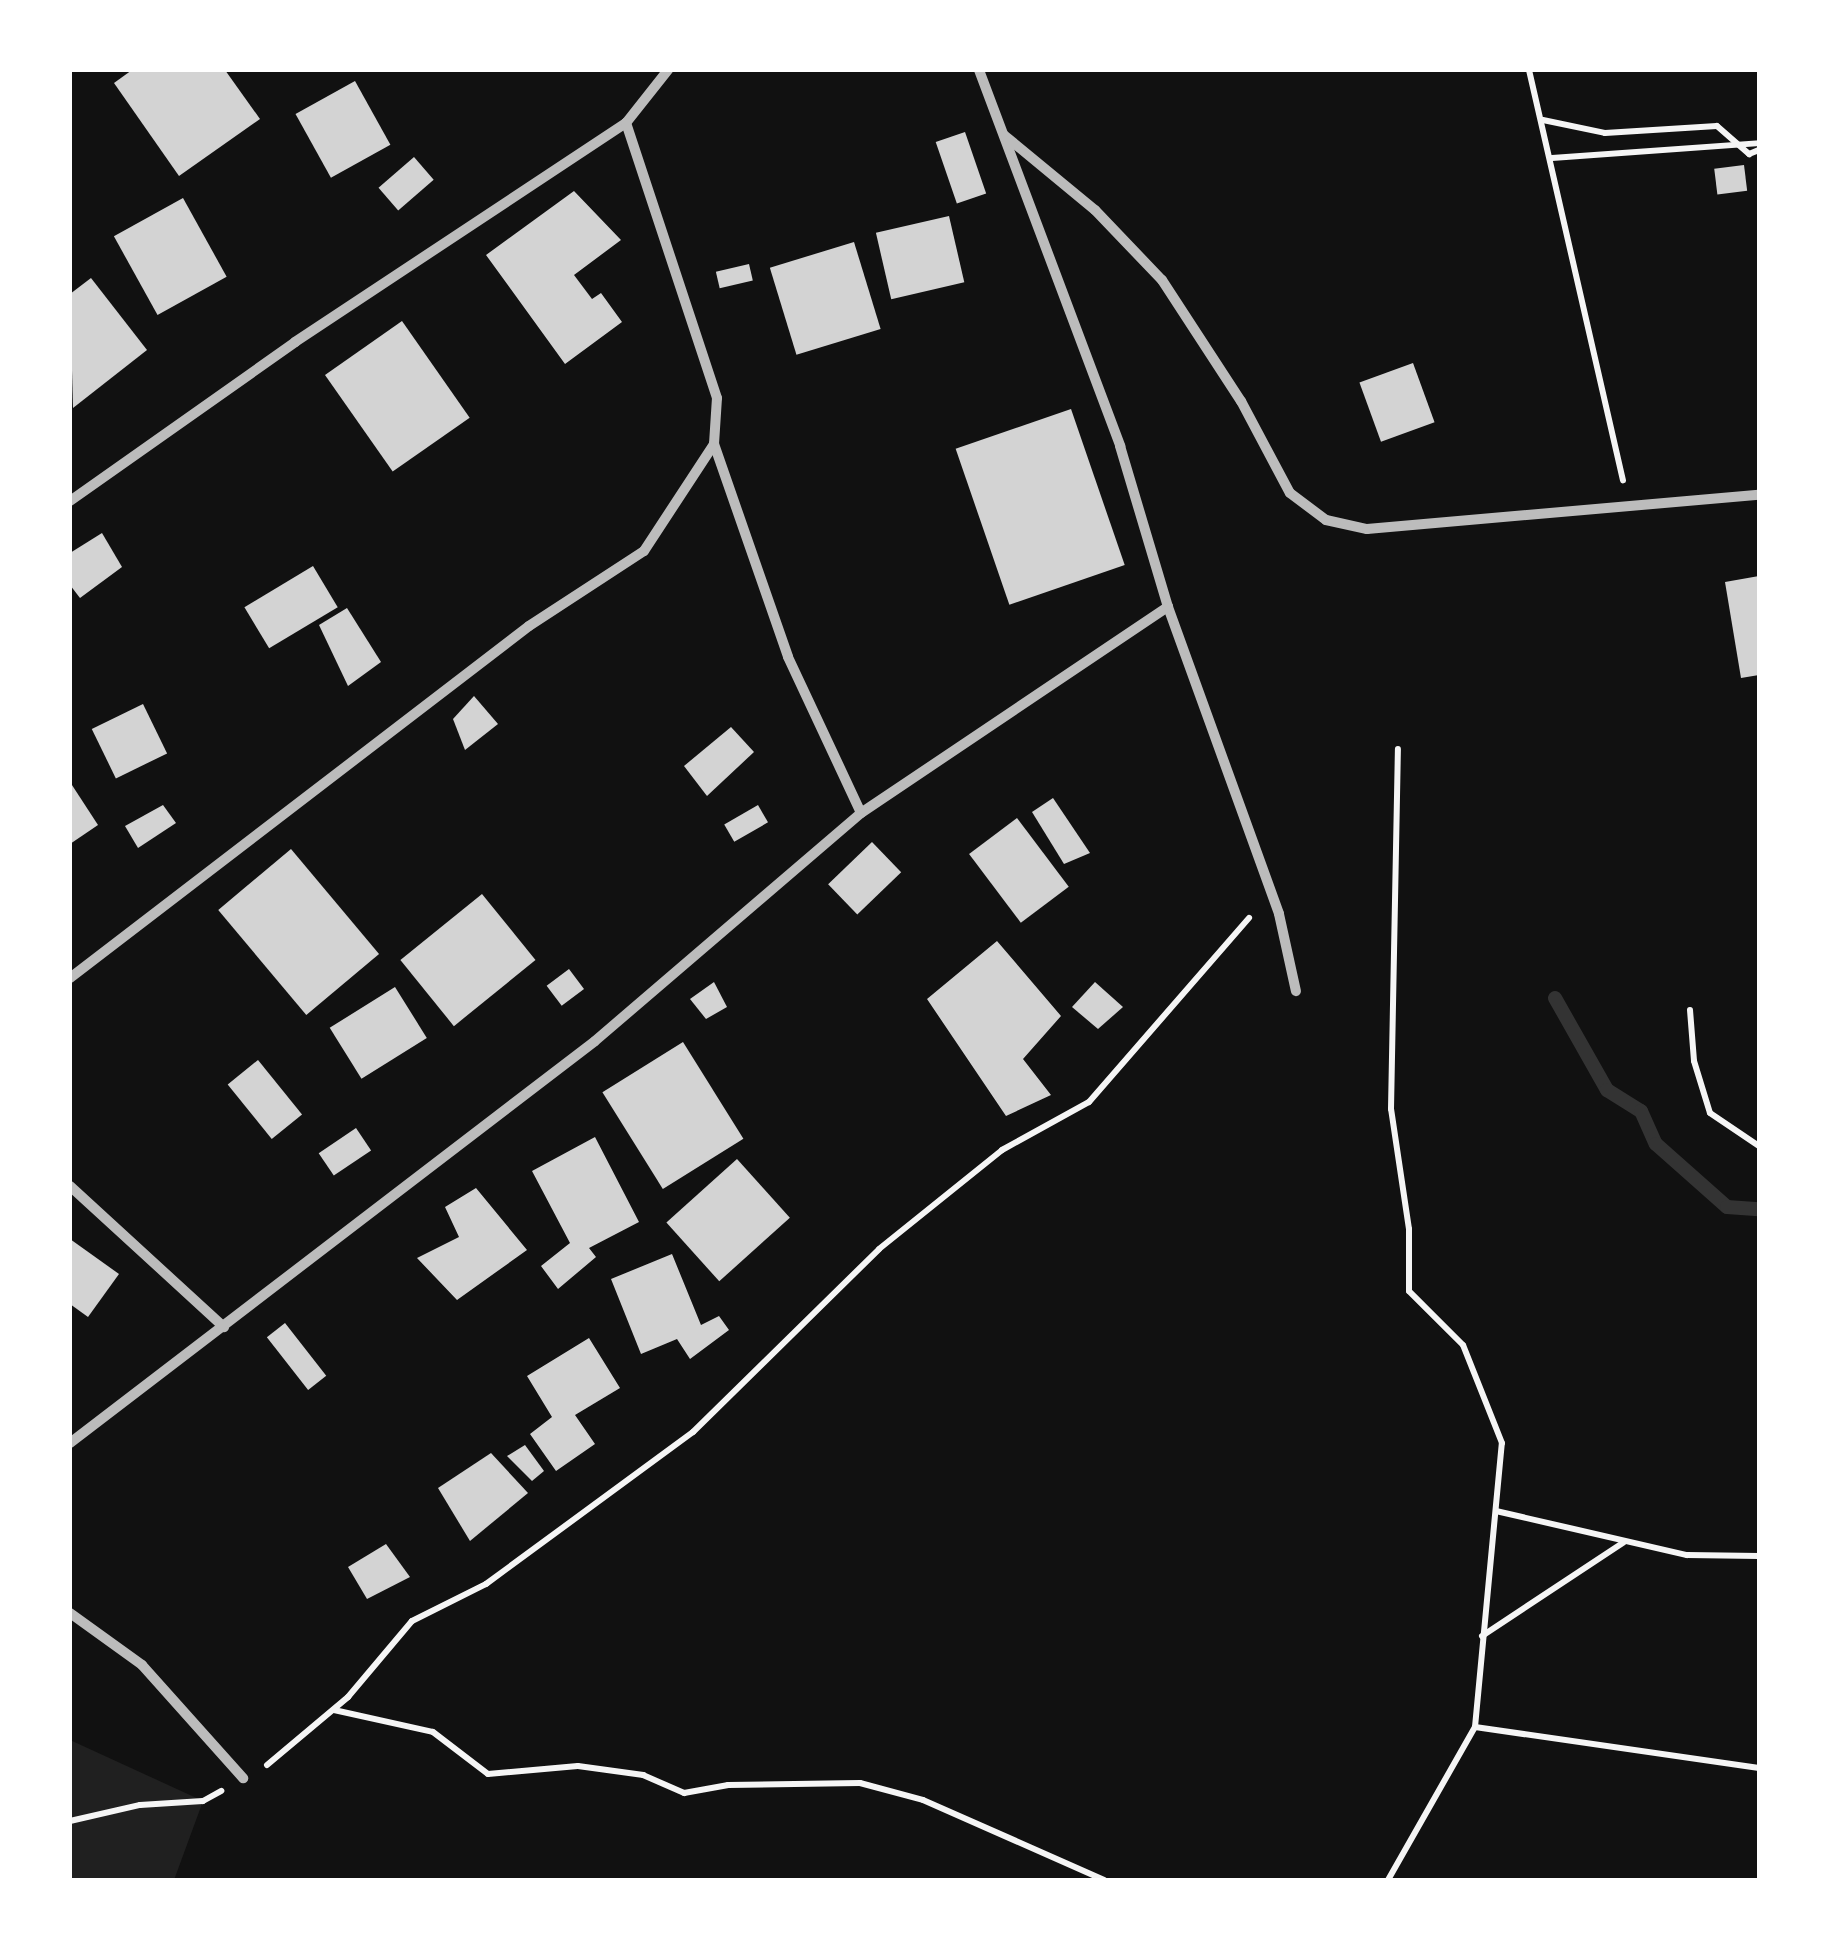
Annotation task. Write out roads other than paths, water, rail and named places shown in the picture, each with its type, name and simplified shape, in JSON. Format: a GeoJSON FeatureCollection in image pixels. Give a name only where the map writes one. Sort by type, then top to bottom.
{"type":"FeatureCollection","features":[{"type":"Feature","properties":{"kind":"street"},"geometry":{"type":"LineString","coordinates":[[70,501],[295,342],[626,123],[668,70]]}},
{"type":"Feature","properties":{"kind":"street"},"geometry":{"type":"LineString","coordinates":[[979,70],[1120,446],[1168,607],[1279,914],[1296,991]]}},
{"type":"Feature","properties":{"kind":"street"},"geometry":{"type":"LineString","coordinates":[[626,123],[717,398],[714,444],[788,657],[861,813]]}},
{"type":"Feature","properties":{"kind":"street"},"geometry":{"type":"LineString","coordinates":[[1002,134],[1095,210],[1162,280],[1240,401],[1290,494],[1326,520],[1368,529],[1759,494]]}},
{"type":"Feature","properties":{"kind":"street"},"geometry":{"type":"LineString","coordinates":[[70,978],[529,626],[644,552],[714,444]]}},
{"type":"Feature","properties":{"kind":"street"},"geometry":{"type":"LineString","coordinates":[[70,1443],[595,1042],[861,813],[1168,607]]}},
{"type":"Feature","properties":{"kind":"street"},"geometry":{"type":"LineString","coordinates":[[70,1186],[224,1327]]}},
{"type":"Feature","properties":{"kind":"street"},"geometry":{"type":"LineString","coordinates":[[70,1613],[142,1665],[243,1778]]}},
{"type":"Feature","properties":{"kind":"waterway"},"geometry":{"type":"LineString","coordinates":[[1555,998],[1607,1090],[1641,1111],[1656,1144],[1727,1207],[1759,1209]]}}]}
